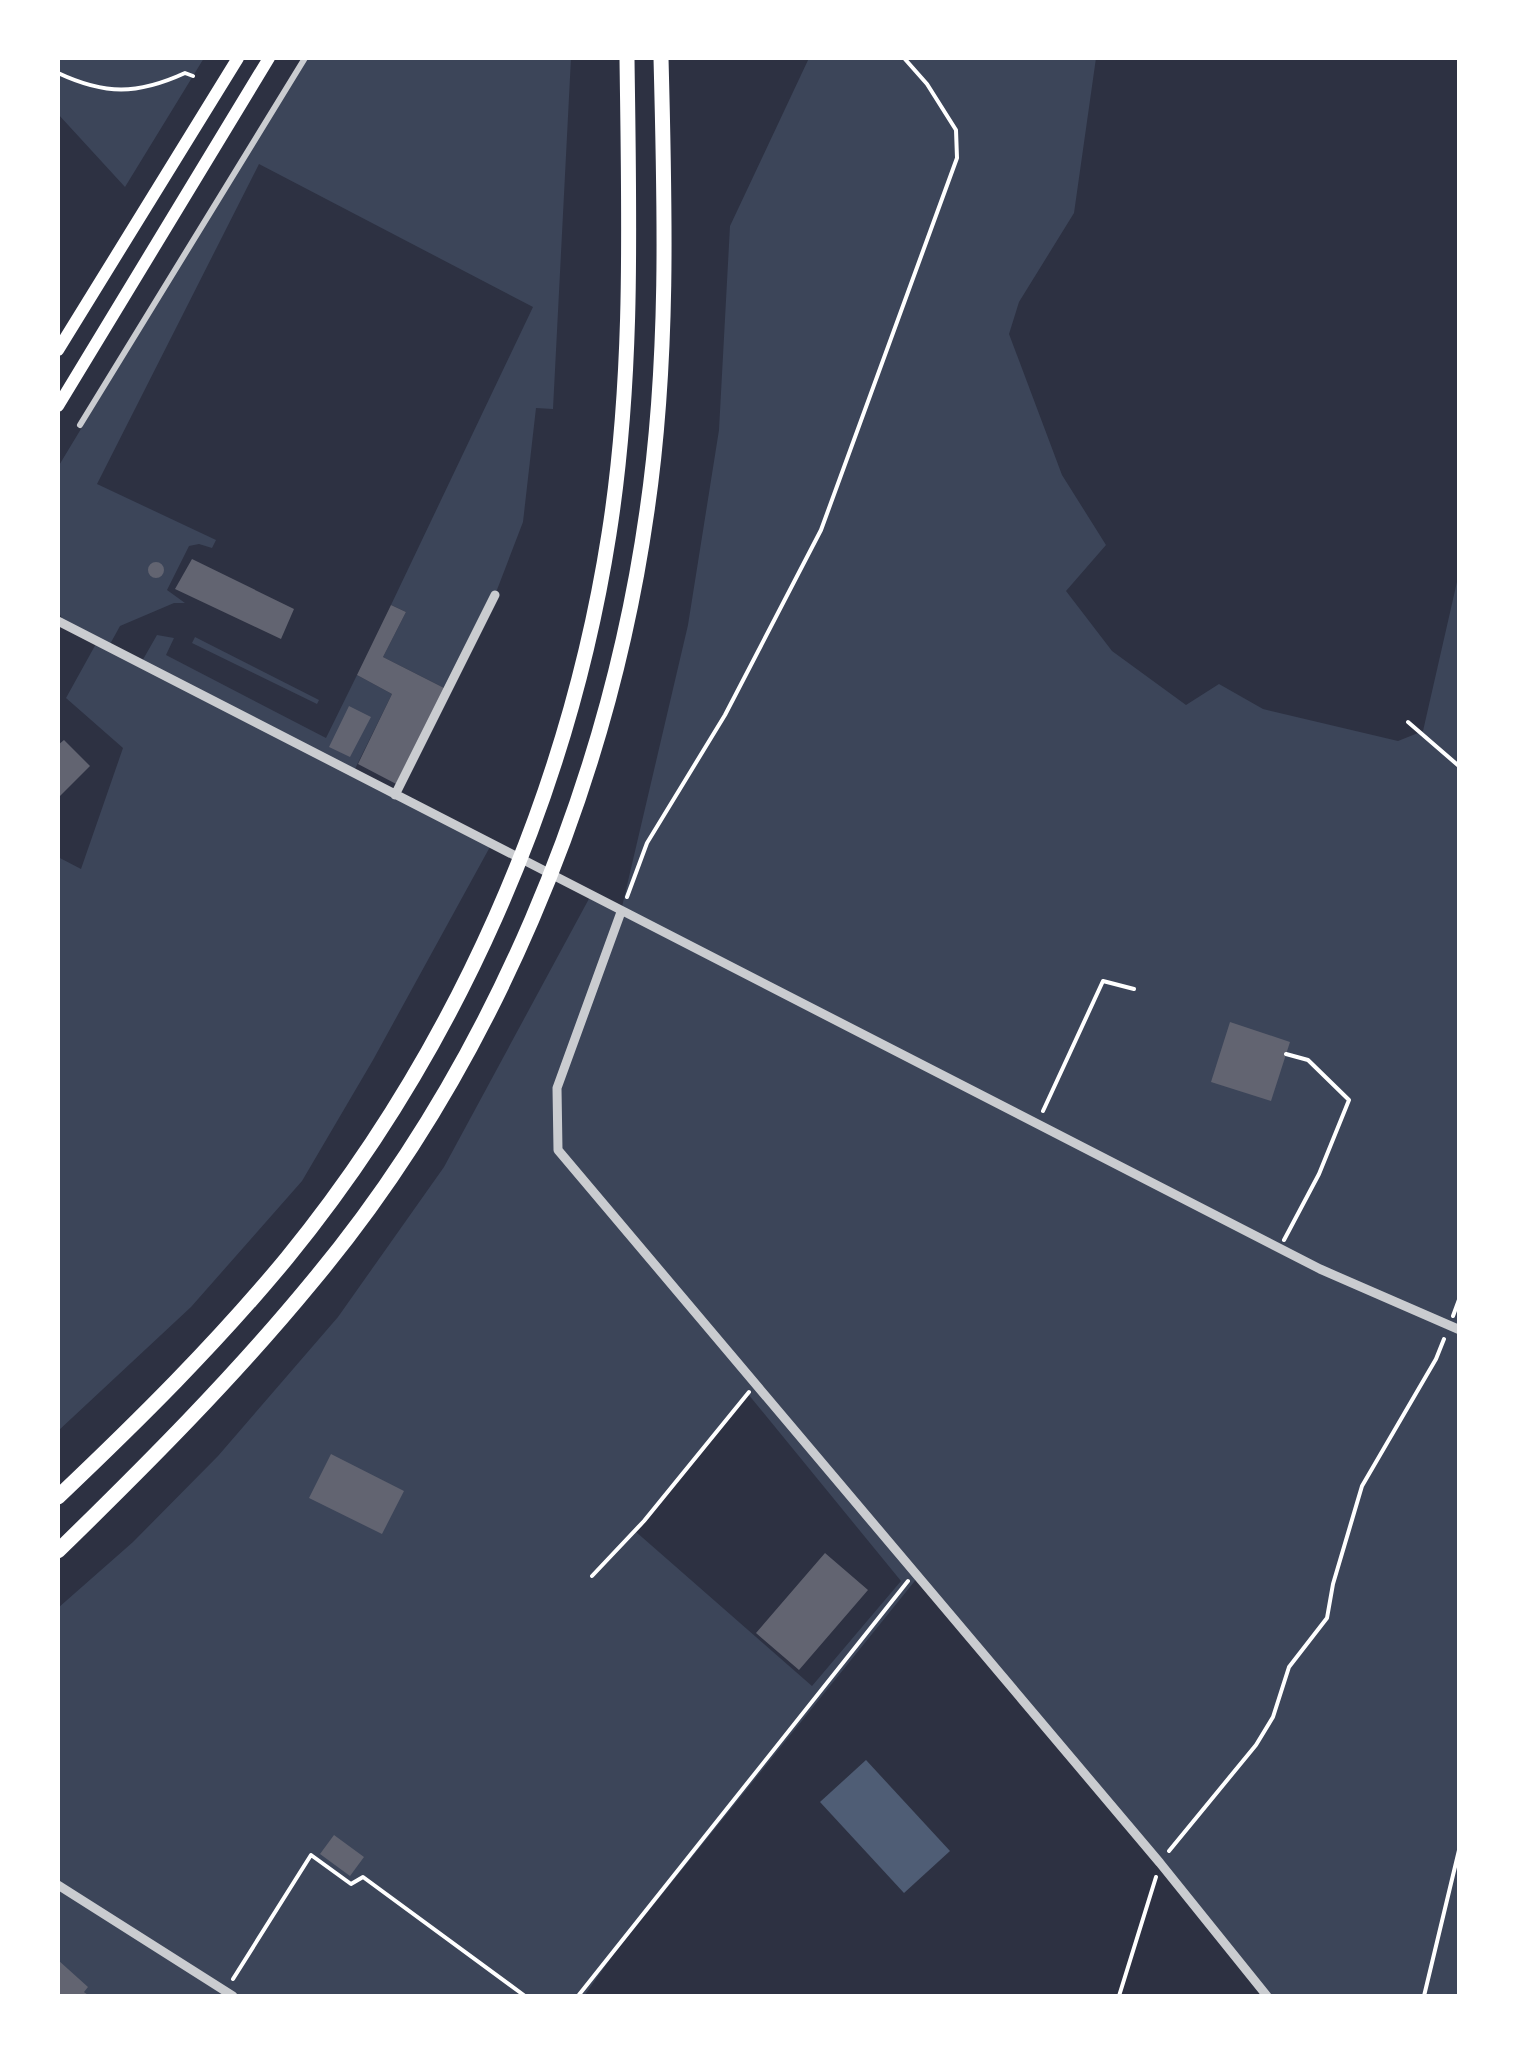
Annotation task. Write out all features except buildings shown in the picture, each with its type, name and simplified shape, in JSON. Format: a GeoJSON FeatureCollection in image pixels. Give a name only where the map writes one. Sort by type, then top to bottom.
{"type":"FeatureCollection","features":[{"type":"Feature","properties":{"kind":"highway"},"geometry":{"type":"LineString","coordinates":[[58,1497],[222,1334],[333,1197],[450,1011],[507,890],[558,752],[577,685],[610,532],[629,314],[626,58]]}},
{"type":"Feature","properties":{"kind":"highway"},"geometry":{"type":"LineString","coordinates":[[58,1551],[241,1364],[314,1280],[357,1223],[438,1102],[508,971],[538,904],[601,726],[624,636],[648,510],[662,355],[662,58]]}},
{"type":"Feature","properties":{"kind":"main road"},"geometry":{"type":"LineString","coordinates":[[58,350],[238,58]]}},
{"type":"Feature","properties":{"kind":"main road"},"geometry":{"type":"LineString","coordinates":[[58,406],[269,58]]}},
{"type":"Feature","properties":{"kind":"street"},"geometry":{"type":"LineString","coordinates":[[80,426],[306,58]]}},
{"type":"Feature","properties":{"kind":"street"},"geometry":{"type":"LineString","coordinates":[[396,795],[495,595]]}},
{"type":"Feature","properties":{"kind":"street"},"geometry":{"type":"LineString","coordinates":[[58,611],[62,624],[621,912],[1280,1248],[1454,1328]]}},
{"type":"Feature","properties":{"kind":"street"},"geometry":{"type":"LineString","coordinates":[[621,912],[557,1088],[558,1150],[1267,1996]]}},
{"type":"Feature","properties":{"kind":"street"},"geometry":{"type":"LineString","coordinates":[[58,1886],[229,1994]]}},
{"type":"Feature","properties":{"kind":"path"},"geometry":{"type":"LineString","coordinates":[[621,912],[647,843],[725,715],[821,530],[957,158],[956,130],[927,84],[904,58]]}},
{"type":"Feature","properties":{"kind":"path"},"geometry":{"type":"LineString","coordinates":[[58,73],[81,84],[123,91],[156,87],[185,73],[193,76]]}},
{"type":"Feature","properties":{"kind":"path"},"geometry":{"type":"LineString","coordinates":[[1408,722],[1460,767]]}},
{"type":"Feature","properties":{"kind":"path"},"geometry":{"type":"LineString","coordinates":[[1037,1124],[1103,981],[1134,989]]}},
{"type":"Feature","properties":{"kind":"path"},"geometry":{"type":"LineString","coordinates":[[1280,1248],[1319,1174],[1350,1100],[1308,1060],[1286,1054]]}},
{"type":"Feature","properties":{"kind":"path"},"geometry":{"type":"LineString","coordinates":[[1119,1996],[1160,1864],[1256,1746],[1273,1717],[1288,1667],[1327,1618],[1362,1486],[1454,1328],[1460,1297]]}},
{"type":"Feature","properties":{"kind":"path"},"geometry":{"type":"LineString","coordinates":[[592,1576],[644,1521],[755,1384]]}},
{"type":"Feature","properties":{"kind":"path"},"geometry":{"type":"LineString","coordinates":[[578,1996],[915,1573]]}},
{"type":"Feature","properties":{"kind":"path"},"geometry":{"type":"LineString","coordinates":[[1424,1996],[1460,1846]]}},
{"type":"Feature","properties":{"kind":"path"},"geometry":{"type":"LineString","coordinates":[[229,1994],[311,1855],[351,1884],[364,1878],[525,1996]]}},
{"type":"Feature","properties":{"kind":"shaded area"},"geometry":{"type":"Polygon","coordinates":[[[58,58],[204,58],[125,187],[58,114],[58,58]]]}},
{"type":"Feature","properties":{"kind":"shaded area"},"geometry":{"type":"Polygon","coordinates":[[[305,58],[571,58],[553,409],[536,408],[523,522],[495,595],[448,690],[383,657],[406,612],[391,605],[533,307],[259,164],[97,484],[216,540],[212,548],[189,546],[167,590],[185,603],[174,603],[120,626],[109,646],[141,663],[157,635],[174,638],[166,655],[326,738],[357,675],[392,694],[353,773],[491,845],[302,1181],[191,1307],[58,1431],[58,857],[81,869],[123,748],[66,698],[97,642],[67,627],[58,611],[58,467],[305,58]]]}},
{"type":"Feature","properties":{"kind":"shaded area"},"geometry":{"type":"Polygon","coordinates":[[[809,58],[1096,58],[1074,213],[1019,302],[1009,334],[1062,475],[1106,545],[1066,591],[1112,651],[1186,705],[1219,684],[1263,709],[1398,741],[1423,731],[1459,573],[1459,1996],[1267,1996],[918,1577],[584,1996],[90,1996],[84,1992],[80,1996],[58,1996],[58,1608],[133,1542],[218,1456],[338,1317],[444,1167],[591,895],[621,911],[688,625],[719,430],[730,226],[809,58]],[[748,1394],[635,1531],[812,1686],[901,1581],[748,1394]]]}},
{"type":"Feature","properties":{"kind":"shaded area"},"geometry":{"type":"Polygon","coordinates":[[[195,637],[319,700],[317,704],[192,643],[195,637]]]}},
{"type":"Feature","properties":{"kind":"shaded area"},"geometry":{"type":"Polygon","coordinates":[[[866,1760],[950,1851],[904,1893],[820,1802],[866,1760]]]}}]}
